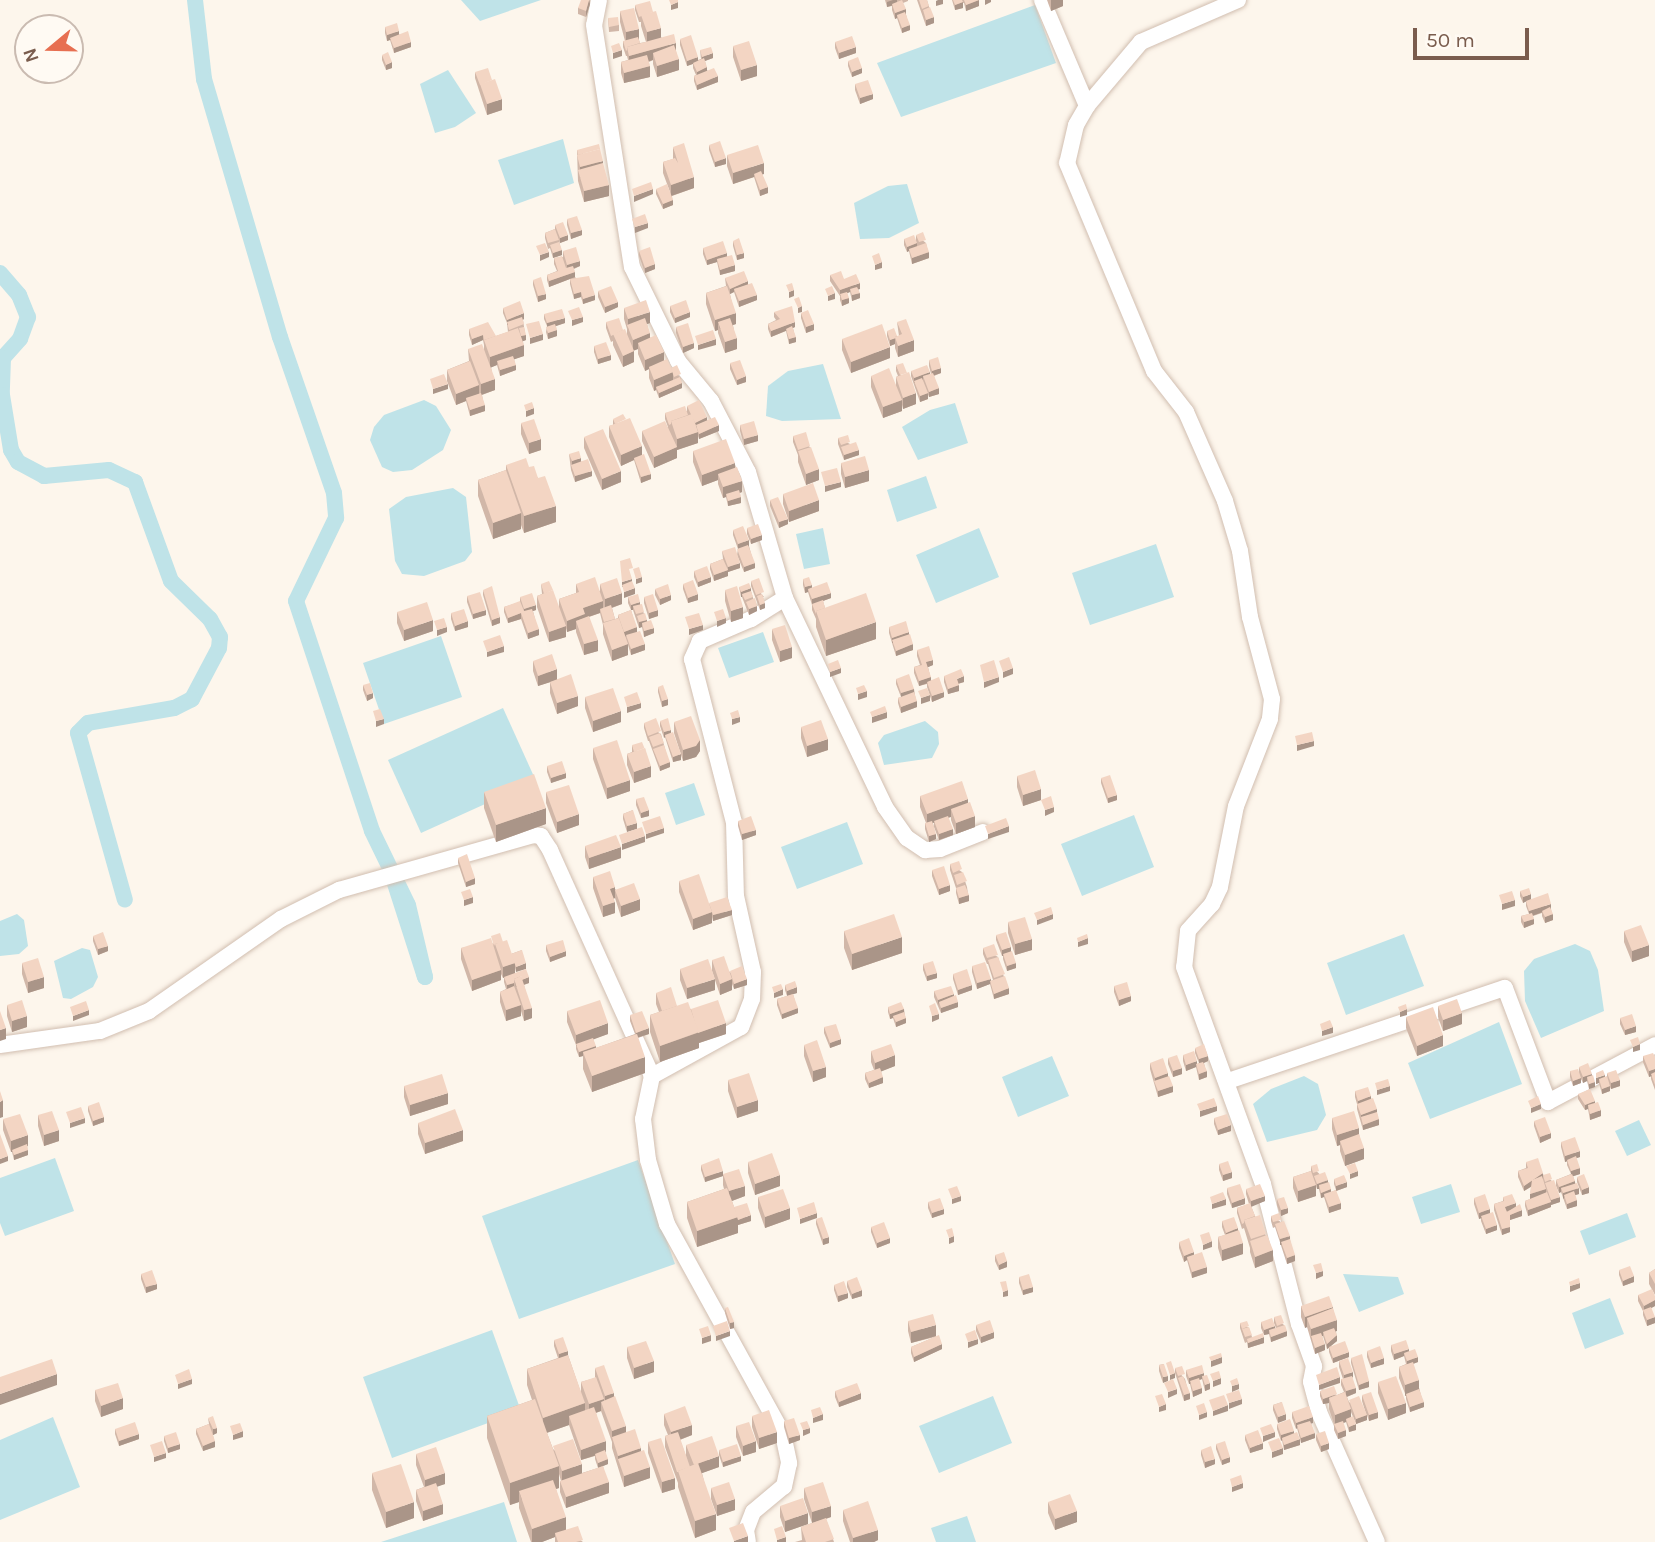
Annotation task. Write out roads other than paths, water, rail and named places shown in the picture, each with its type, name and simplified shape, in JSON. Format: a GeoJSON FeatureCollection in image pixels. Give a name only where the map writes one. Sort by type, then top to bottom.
{"type":"FeatureCollection","features":[{"type":"Feature","properties":{"kind":"street"},"geometry":{"type":"LineString","coordinates":[[599,0],[594,25],[632,267],[678,361],[711,401],[748,472],[785,598],[885,807],[907,838],[925,850],[940,849],[983,832]]}},
{"type":"Feature","properties":{"kind":"street"},"geometry":{"type":"LineString","coordinates":[[1042,0],[1087,106]]}},
{"type":"Feature","properties":{"kind":"street"},"geometry":{"type":"LineString","coordinates":[[1238,0],[1141,42],[1087,106],[1076,125],[1068,163],[1154,371],[1186,412],[1225,501],[1240,551],[1250,617],[1272,699],[1270,719],[1236,806],[1220,887],[1212,904],[1188,931],[1182,950],[1184,967],[1228,1081],[1263,1184],[1298,1324],[1314,1366],[1311,1382],[1319,1412],[1377,1542]]}},
{"type":"Feature","properties":{"kind":"street"},"geometry":{"type":"LineString","coordinates":[[652,1076],[741,1027],[752,999],[753,972],[736,896],[734,822],[692,659],[700,640],[751,620],[785,598]]}},
{"type":"Feature","properties":{"kind":"street"},"geometry":{"type":"LineString","coordinates":[[0,1045],[100,1031],[149,1011],[281,919],[338,890],[533,835],[541,836],[550,850],[652,1076],[643,1119],[648,1160],[667,1224],[783,1434],[789,1463],[784,1486],[753,1512],[746,1530],[748,1542]]}},
{"type":"Feature","properties":{"kind":"street"},"geometry":{"type":"LineString","coordinates":[[1228,1081],[1505,988],[1548,1102],[1655,1045]]}},
{"type":"Feature","properties":{"kind":"water"},"geometry":{"type":"Polygon","coordinates":[[[461,0],[541,0],[480,21],[461,0]]]}},
{"type":"Feature","properties":{"kind":"water"},"geometry":{"type":"Polygon","coordinates":[[[1035,5],[1056,63],[901,117],[877,63],[1035,5]]]}},
{"type":"Feature","properties":{"kind":"water"},"geometry":{"type":"Polygon","coordinates":[[[448,70],[476,113],[455,127],[435,133],[420,84],[448,70]]]}},
{"type":"Feature","properties":{"kind":"water"},"geometry":{"type":"Polygon","coordinates":[[[563,139],[574,183],[514,205],[498,160],[563,139]]]}},
{"type":"Feature","properties":{"kind":"water"},"geometry":{"type":"Polygon","coordinates":[[[907,184],[919,223],[889,238],[860,239],[854,203],[888,186],[907,184]]]}},
{"type":"Feature","properties":{"kind":"water"},"geometry":{"type":"Polygon","coordinates":[[[823,364],[841,419],[782,421],[766,416],[768,386],[788,371],[823,364]]]}},
{"type":"Feature","properties":{"kind":"water"},"geometry":{"type":"Polygon","coordinates":[[[424,400],[436,406],[451,430],[443,450],[412,470],[393,472],[382,467],[370,440],[374,427],[384,415],[424,400]]]}},
{"type":"Feature","properties":{"kind":"water"},"geometry":{"type":"Polygon","coordinates":[[[955,403],[968,443],[918,460],[902,427],[930,410],[955,403]]]}},
{"type":"Feature","properties":{"kind":"water"},"geometry":{"type":"Polygon","coordinates":[[[926,476],[937,508],[897,522],[887,490],[926,476]]]}},
{"type":"Feature","properties":{"kind":"water"},"geometry":{"type":"Polygon","coordinates":[[[453,488],[466,497],[472,552],[465,561],[424,576],[402,574],[395,561],[389,509],[406,497],[453,488]]]}},
{"type":"Feature","properties":{"kind":"water"},"geometry":{"type":"Polygon","coordinates":[[[823,528],[830,564],[804,569],[796,534],[823,528]]]}},
{"type":"Feature","properties":{"kind":"water"},"geometry":{"type":"Polygon","coordinates":[[[979,528],[999,577],[936,603],[916,555],[979,528]]]}},
{"type":"Feature","properties":{"kind":"water"},"geometry":{"type":"Polygon","coordinates":[[[1156,544],[1174,597],[1090,625],[1072,573],[1156,544]]]}},
{"type":"Feature","properties":{"kind":"water"},"geometry":{"type":"Polygon","coordinates":[[[763,632],[774,662],[729,678],[718,648],[763,632]]]}},
{"type":"Feature","properties":{"kind":"water"},"geometry":{"type":"Polygon","coordinates":[[[441,636],[462,697],[384,724],[363,663],[441,636]]]}},
{"type":"Feature","properties":{"kind":"water"},"geometry":{"type":"Polygon","coordinates":[[[503,708],[536,781],[421,833],[388,760],[503,708]]]}},
{"type":"Feature","properties":{"kind":"water"},"geometry":{"type":"Polygon","coordinates":[[[925,721],[938,732],[939,744],[932,758],[884,765],[878,743],[884,735],[925,721]]]}},
{"type":"Feature","properties":{"kind":"water"},"geometry":{"type":"Polygon","coordinates":[[[694,783],[705,815],[676,825],[665,793],[694,783]]]}},
{"type":"Feature","properties":{"kind":"water"},"geometry":{"type":"Polygon","coordinates":[[[1134,815],[1154,867],[1082,896],[1061,844],[1134,815]]]}},
{"type":"Feature","properties":{"kind":"water"},"geometry":{"type":"Polygon","coordinates":[[[847,822],[863,864],[797,889],[781,847],[847,822]]]}},
{"type":"Feature","properties":{"kind":"water"},"geometry":{"type":"Polygon","coordinates":[[[17,914],[24,920],[28,946],[19,954],[0,956],[0,921],[17,914]]]}},
{"type":"Feature","properties":{"kind":"water"},"geometry":{"type":"Polygon","coordinates":[[[1404,934],[1424,986],[1346,1015],[1327,963],[1404,934]]]}},
{"type":"Feature","properties":{"kind":"water"},"geometry":{"type":"Polygon","coordinates":[[[1575,944],[1590,951],[1598,970],[1604,1011],[1541,1038],[1525,1001],[1524,971],[1534,959],[1575,944]]]}},
{"type":"Feature","properties":{"kind":"water"},"geometry":{"type":"Polygon","coordinates":[[[82,948],[90,950],[98,977],[93,987],[71,999],[63,998],[54,961],[82,948]]]}},
{"type":"Feature","properties":{"kind":"water"},"geometry":{"type":"Polygon","coordinates":[[[1499,1022],[1522,1084],[1430,1119],[1408,1063],[1499,1022]]]}},
{"type":"Feature","properties":{"kind":"water"},"geometry":{"type":"Polygon","coordinates":[[[1052,1056],[1069,1096],[1018,1117],[1002,1077],[1052,1056]]]}},
{"type":"Feature","properties":{"kind":"water"},"geometry":{"type":"Polygon","coordinates":[[[1304,1076],[1318,1084],[1326,1115],[1317,1130],[1267,1142],[1253,1104],[1271,1089],[1304,1076]]]}},
{"type":"Feature","properties":{"kind":"water"},"geometry":{"type":"Polygon","coordinates":[[[1639,1120],[1651,1145],[1627,1156],[1615,1131],[1639,1120]]]}},
{"type":"Feature","properties":{"kind":"water"},"geometry":{"type":"Polygon","coordinates":[[[55,1158],[74,1211],[5,1236],[0,1223],[0,1178],[55,1158]]]}},
{"type":"Feature","properties":{"kind":"water"},"geometry":{"type":"Polygon","coordinates":[[[638,1160],[675,1264],[519,1319],[482,1216],[638,1160]]]}},
{"type":"Feature","properties":{"kind":"water"},"geometry":{"type":"Polygon","coordinates":[[[1451,1184],[1460,1212],[1421,1224],[1412,1197],[1451,1184]]]}},
{"type":"Feature","properties":{"kind":"water"},"geometry":{"type":"Polygon","coordinates":[[[1627,1213],[1636,1237],[1589,1255],[1580,1231],[1627,1213]]]}},
{"type":"Feature","properties":{"kind":"water"},"geometry":{"type":"Polygon","coordinates":[[[1343,1274],[1398,1277],[1404,1294],[1359,1312],[1343,1274]]]}},
{"type":"Feature","properties":{"kind":"water"},"geometry":{"type":"Polygon","coordinates":[[[1610,1298],[1624,1334],[1585,1349],[1572,1313],[1610,1298]]]}},
{"type":"Feature","properties":{"kind":"water"},"geometry":{"type":"Polygon","coordinates":[[[492,1330],[521,1411],[392,1458],[363,1377],[492,1330]]]}},
{"type":"Feature","properties":{"kind":"water"},"geometry":{"type":"Polygon","coordinates":[[[993,1396],[1012,1443],[939,1473],[919,1426],[993,1396]]]}},
{"type":"Feature","properties":{"kind":"water"},"geometry":{"type":"Polygon","coordinates":[[[53,1417],[80,1487],[0,1520],[0,1440],[53,1417]]]}},
{"type":"Feature","properties":{"kind":"water"},"geometry":{"type":"Polygon","coordinates":[[[504,1502],[517,1542],[381,1542],[504,1502]]]}},
{"type":"Feature","properties":{"kind":"water"},"geometry":{"type":"Polygon","coordinates":[[[967,1516],[976,1542],[936,1542],[931,1528],[967,1516]]]}},
{"type":"Feature","properties":{"kind":"waterway"},"geometry":{"type":"LineString","coordinates":[[195,0],[204,79],[280,337],[334,493],[336,518],[296,601],[372,831],[408,905],[425,977],[390,868]]}},
{"type":"Feature","properties":{"kind":"waterway"},"geometry":{"type":"LineString","coordinates":[[0,273],[19,295],[28,317],[20,339],[3,358],[2,395],[11,450],[18,462],[44,476],[109,470],[135,482],[171,581],[210,619],[220,637],[219,648],[192,699],[174,708],[88,723],[78,733],[125,900]]}}]}
